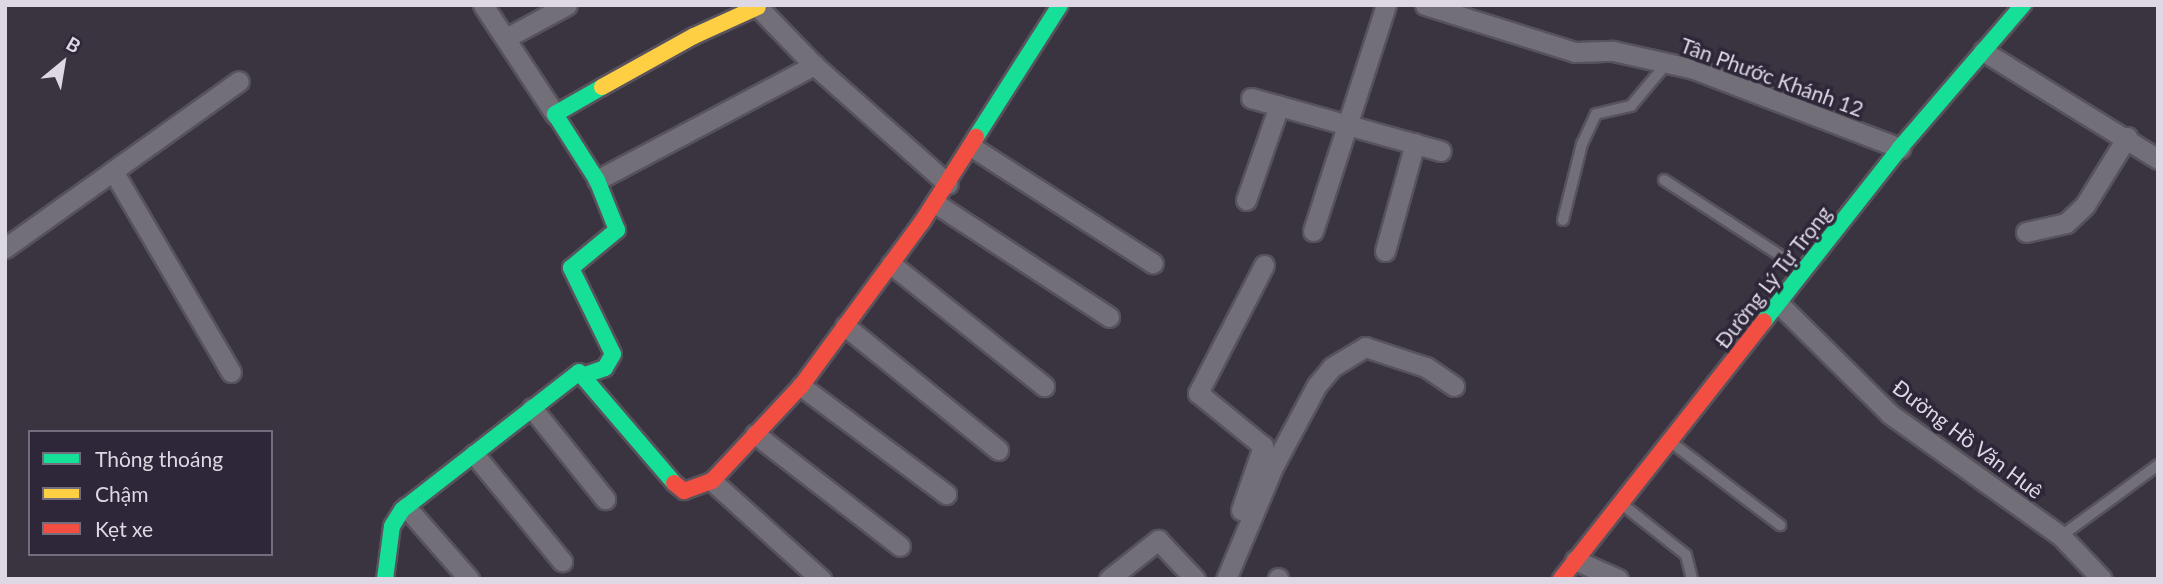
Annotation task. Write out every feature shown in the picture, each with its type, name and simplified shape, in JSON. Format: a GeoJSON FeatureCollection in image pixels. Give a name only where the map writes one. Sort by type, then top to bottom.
{"type":"FeatureCollection","features":[{"type":"Feature","properties":{"kind":"street"},"geometry":{"type":"LineString","coordinates":[[385,579],[392,526],[406,507],[573,376],[605,368],[613,355],[571,268],[617,229],[597,180],[483,5]]}},
{"type":"Feature","properties":{"kind":"street"},"geometry":{"type":"LineString","coordinates":[[506,38],[567,5]]}},
{"type":"Feature","properties":{"kind":"street"},"geometry":{"type":"LineString","coordinates":[[585,375],[672,482],[684,491],[712,481],[801,386],[891,264],[948,184],[1060,5]]}},
{"type":"Feature","properties":{"kind":"street"},"geometry":{"type":"LineString","coordinates":[[1313,231],[1386,5]]}},
{"type":"Feature","properties":{"kind":"street","name":"Tân Phước Khánh 12"},"geometry":{"type":"LineString","coordinates":[[1425,5],[1466,12],[1576,52],[1613,51],[1667,63],[1788,102],[1900,148]]}},
{"type":"Feature","properties":{"kind":"street","name":"Đường Lý Tự Trọng"},"geometry":{"type":"LineString","coordinates":[[1561,579],[1622,505],[1900,148],[2023,5]]}},
{"type":"Feature","properties":{"kind":"street"},"geometry":{"type":"LineString","coordinates":[[555,114],[694,36],[757,6],[814,65],[948,184]]}},
{"type":"Feature","properties":{"kind":"street"},"geometry":{"type":"LineString","coordinates":[[1983,51],[2127,137],[2158,159]]}},
{"type":"Feature","properties":{"kind":"street"},"geometry":{"type":"LineString","coordinates":[[597,180],[814,65]]}},
{"type":"Feature","properties":{"kind":"street"},"geometry":{"type":"LineString","coordinates":[[5,247],[239,81]]}},
{"type":"Feature","properties":{"kind":"street"},"geometry":{"type":"LineString","coordinates":[[1251,98],[1441,151]]}},
{"type":"Feature","properties":{"kind":"street"},"geometry":{"type":"LineString","coordinates":[[1246,200],[1279,106]]}},
{"type":"Feature","properties":{"kind":"street"},"geometry":{"type":"LineString","coordinates":[[2026,232],[2066,223],[2085,205],[2127,137]]}},
{"type":"Feature","properties":{"kind":"street"},"geometry":{"type":"LineString","coordinates":[[1385,251],[1415,143]]}},
{"type":"Feature","properties":{"kind":"street"},"geometry":{"type":"LineString","coordinates":[[972,147],[1153,263]]}},
{"type":"Feature","properties":{"kind":"street"},"geometry":{"type":"LineString","coordinates":[[113,171],[231,372]]}},
{"type":"Feature","properties":{"kind":"street"},"geometry":{"type":"LineString","coordinates":[[935,203],[1109,317]]}},
{"type":"Feature","properties":{"kind":"street"},"geometry":{"type":"LineString","coordinates":[[891,264],[1044,386]]}},
{"type":"Feature","properties":{"kind":"street"},"geometry":{"type":"LineString","coordinates":[[1212,579],[1263,446],[1198,393],[1264,265]]}},
{"type":"Feature","properties":{"kind":"street","name":"Đường Hồ Văn Huê"},"geometry":{"type":"LineString","coordinates":[[1779,303],[1889,414],[2061,536],[2102,579]]}},
{"type":"Feature","properties":{"kind":"street"},"geometry":{"type":"LineString","coordinates":[[845,326],[998,450]]}},
{"type":"Feature","properties":{"kind":"street"},"geometry":{"type":"LineString","coordinates":[[1226,579],[1273,467],[1317,385],[1332,368],[1364,347],[1426,367],[1454,386]]}},
{"type":"Feature","properties":{"kind":"street"},"geometry":{"type":"LineString","coordinates":[[801,386],[946,494]]}},
{"type":"Feature","properties":{"kind":"street"},"geometry":{"type":"LineString","coordinates":[[532,408],[605,499]]}},
{"type":"Feature","properties":{"kind":"street"},"geometry":{"type":"LineString","coordinates":[[755,434],[900,546]]}},
{"type":"Feature","properties":{"kind":"street"},"geometry":{"type":"LineString","coordinates":[[474,454],[562,561]]}},
{"type":"Feature","properties":{"kind":"street"},"geometry":{"type":"LineString","coordinates":[[712,481],[821,579]]}},
{"type":"Feature","properties":{"kind":"street"},"geometry":{"type":"LineString","coordinates":[[406,507],[469,579]]}},
{"type":"Feature","properties":{"kind":"street"},"geometry":{"type":"LineString","coordinates":[[1109,579],[1158,540],[1195,579]]}},
{"type":"Feature","properties":{"kind":"street"},"geometry":{"type":"LineString","coordinates":[[1575,560],[1618,579]]}},
{"type":"Feature","properties":{"kind":"lane"},"geometry":{"type":"LineString","coordinates":[[1563,220],[1582,144],[1596,114],[1631,106],[1667,63]]}},
{"type":"Feature","properties":{"kind":"lane"},"geometry":{"type":"LineString","coordinates":[[1664,180],[1803,270]]}},
{"type":"Feature","properties":{"kind":"lane"},"geometry":{"type":"LineString","coordinates":[[1671,442],[1780,525]]}},
{"type":"Feature","properties":{"kind":"lane"},"geometry":{"type":"LineString","coordinates":[[2061,536],[2158,465]]}},
{"type":"Feature","properties":{"kind":"lane"},"geometry":{"type":"LineString","coordinates":[[1622,505],[1686,555],[1692,579]]}},
{"type":"Feature","properties":{"kind":"traffic: fast"},"geometry":{"type":"LineString","coordinates":[[976,137],[1060,5]]}},
{"type":"Feature","properties":{"kind":"traffic: fast"},"geometry":{"type":"LineString","coordinates":[[1764,321],[1900,148],[2023,5]]}},
{"type":"Feature","properties":{"kind":"traffic: fast"},"geometry":{"type":"LineString","coordinates":[[585,375],[605,368],[613,354],[571,268],[617,230],[597,180],[555,114],[602,87]]}},
{"type":"Feature","properties":{"kind":"traffic: fast"},"geometry":{"type":"LineString","coordinates":[[385,579],[392,526],[402,510],[579,372],[674,483]]}},
{"type":"Feature","properties":{"kind":"traffic: slow"},"geometry":{"type":"LineString","coordinates":[[602,87],[694,36],[758,7]]}},
{"type":"Feature","properties":{"kind":"traffic: jam"},"geometry":{"type":"LineString","coordinates":[[674,483],[684,491],[712,481],[801,386],[922,222],[976,137]]}},
{"type":"Feature","properties":{"kind":"traffic: jam"},"geometry":{"type":"LineString","coordinates":[[1561,579],[1764,321]]}}]}
